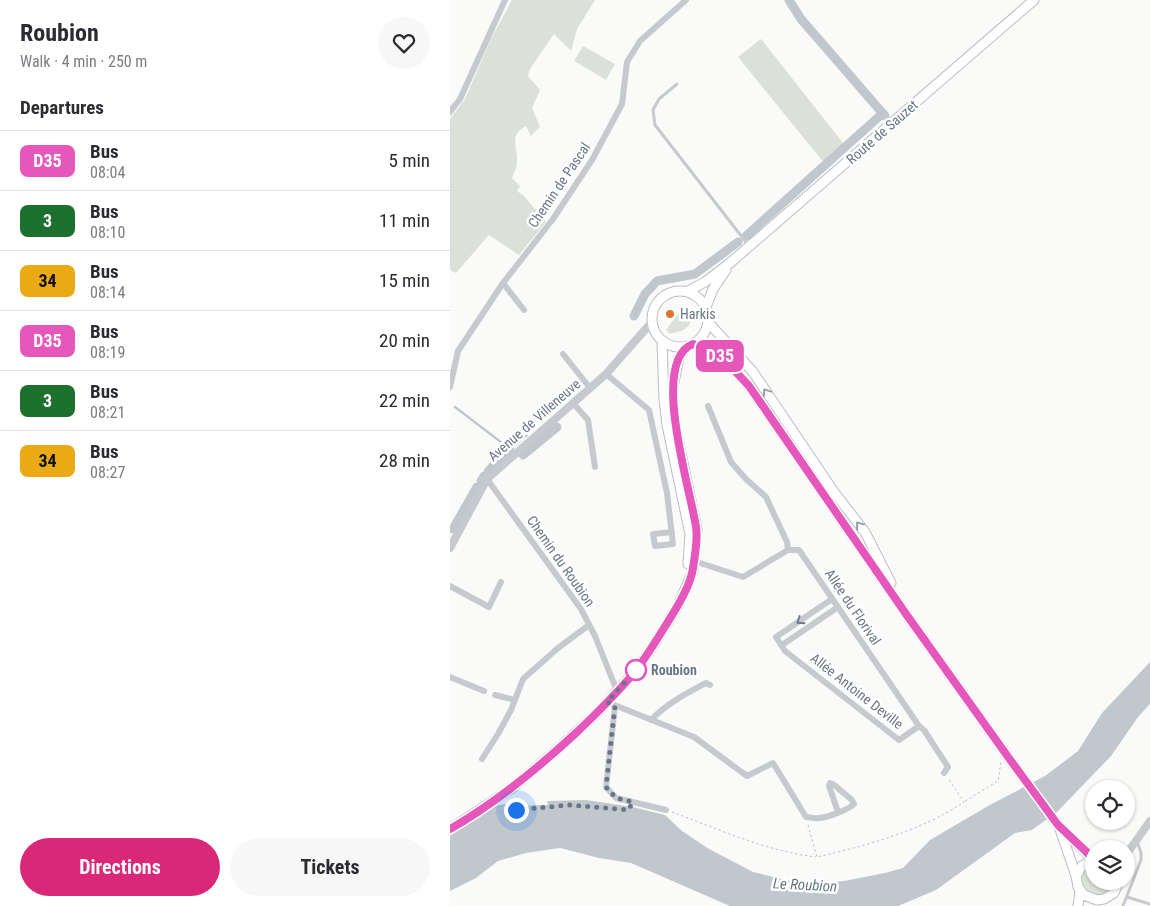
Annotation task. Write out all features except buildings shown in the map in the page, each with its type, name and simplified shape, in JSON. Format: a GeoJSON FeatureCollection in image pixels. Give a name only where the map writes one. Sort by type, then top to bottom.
{"type":"FeatureCollection","features":[{"type":"Feature","properties":{"kind":"main road","name":"Route de Sauzet"},"geometry":{"type":"LineString","coordinates":[[688,291],[705,282],[730,263],[1034,0]]}},
{"type":"Feature","properties":{"kind":"main road","name":"Route de Sauzet"},"geometry":{"type":"LineString","coordinates":[[706,306],[712,289],[730,263]]}},
{"type":"Feature","properties":{"kind":"main road"},"geometry":{"type":"LineString","coordinates":[[450,829],[511,789],[611,704],[617,691],[652,649],[678,606],[693,571],[697,529],[675,425],[672,392],[678,358],[690,345],[701,338],[706,331],[708,322],[706,306],[701,300],[688,291],[678,290],[669,292],[661,297],[655,305],[652,323],[662,342],[667,425],[690,534],[687,569],[678,606]]}},
{"type":"Feature","properties":{"kind":"main road"},"geometry":{"type":"LineString","coordinates":[[708,322],[753,372],[834,492],[865,532],[906,614]]}},
{"type":"Feature","properties":{"kind":"main road"},"geometry":{"type":"LineString","coordinates":[[662,342],[678,347],[690,345],[721,356],[749,386],[1008,758],[1058,825],[1085,851]]}},
{"type":"Feature","properties":{"kind":"main road"},"geometry":{"type":"LineString","coordinates":[[1058,825],[1080,890],[1084,896],[1102,903],[1115,890]]}},
{"type":"Feature","properties":{"kind":"main road"},"geometry":{"type":"LineString","coordinates":[[1076,876],[1085,864]]}},
{"type":"Feature","properties":{"kind":"main road"},"geometry":{"type":"LineString","coordinates":[[1078,906],[1080,890]]}},
{"type":"Feature","properties":{"kind":"street"},"geometry":{"type":"LineString","coordinates":[[450,112],[460,99],[505,0]]}},
{"type":"Feature","properties":{"kind":"street","name":"Chemin de Pascal"},"geometry":{"type":"LineString","coordinates":[[450,386],[458,351],[503,284],[553,219],[592,160],[622,104],[627,62],[640,41],[686,0]]}},
{"type":"Feature","properties":{"kind":"street"},"geometry":{"type":"LineString","coordinates":[[503,284],[524,310]]}},
{"type":"Feature","properties":{"kind":"street","name":"Avenue de Villeneuve"},"geometry":{"type":"LineString","coordinates":[[450,548],[487,479],[606,374],[652,323]]}},
{"type":"Feature","properties":{"kind":"street"},"geometry":{"type":"LineString","coordinates":[[563,354],[590,388]]}},
{"type":"Feature","properties":{"kind":"street"},"geometry":{"type":"LineString","coordinates":[[606,374],[649,410],[667,493],[672,532]]}},
{"type":"Feature","properties":{"kind":"street"},"geometry":{"type":"LineString","coordinates":[[573,403],[588,420],[595,467]]}},
{"type":"Feature","properties":{"kind":"street"},"geometry":{"type":"LineString","coordinates":[[694,562],[743,577],[788,550],[787,542],[766,497],[731,462],[708,406]]}},
{"type":"Feature","properties":{"kind":"street","name":"Chemin du Roubion"},"geometry":{"type":"LineString","coordinates":[[487,479],[581,609],[617,691]]}},
{"type":"Feature","properties":{"kind":"street","name":"Allée du Florival"},"geometry":{"type":"LineString","coordinates":[[788,550],[799,550],[948,766],[944,773]]}},
{"type":"Feature","properties":{"kind":"street"},"geometry":{"type":"LineString","coordinates":[[450,586],[489,607],[501,582]]}},
{"type":"Feature","properties":{"kind":"street"},"geometry":{"type":"LineString","coordinates":[[832,599],[776,637],[782,645],[838,607]]}},
{"type":"Feature","properties":{"kind":"street"},"geometry":{"type":"LineString","coordinates":[[482,759],[498,734],[523,679],[558,648],[589,625]]}},
{"type":"Feature","properties":{"kind":"street","name":"Allée Antoine Deville"},"geometry":{"type":"LineString","coordinates":[[782,645],[785,651],[898,740],[919,726]]}},
{"type":"Feature","properties":{"kind":"street"},"geometry":{"type":"LineString","coordinates":[[450,676],[484,691]]}},
{"type":"Feature","properties":{"kind":"street"},"geometry":{"type":"LineString","coordinates":[[651,720],[691,690],[706,682],[710,685]]}},
{"type":"Feature","properties":{"kind":"street"},"geometry":{"type":"LineString","coordinates":[[496,695],[515,700]]}},
{"type":"Feature","properties":{"kind":"street"},"geometry":{"type":"LineString","coordinates":[[666,810],[616,798],[606,787],[611,704],[694,738],[747,776],[773,763],[806,817],[819,818],[852,808],[854,804],[852,800],[833,784],[830,783],[829,786],[838,812]]}},
{"type":"Feature","properties":{"kind":"street"},"geometry":{"type":"LineString","coordinates":[[1136,840],[1150,821]]}},
{"type":"Feature","properties":{"kind":"lane"},"geometry":{"type":"LineString","coordinates":[[677,84],[659,99],[652,116],[655,124],[749,247]]}},
{"type":"Feature","properties":{"kind":"lane"},"geometry":{"type":"LineString","coordinates":[[1123,906],[1141,860],[1141,853],[1136,840]]}},
{"type":"Feature","properties":{"kind":"lane"},"geometry":{"type":"LineString","coordinates":[[1126,897],[1150,904]]}},
{"type":"Feature","properties":{"kind":"path"},"geometry":{"type":"LineString","coordinates":[[666,810],[755,842],[800,855],[817,857],[848,850],[930,822],[948,813],[998,781],[1001,758],[1008,758]]}},
{"type":"Feature","properties":{"kind":"path"},"geometry":{"type":"LineString","coordinates":[[944,773],[964,802]]}},
{"type":"Feature","properties":{"kind":"path"},"geometry":{"type":"LineString","coordinates":[[488,814],[546,806],[570,805],[628,810],[633,802]]}},
{"type":"Feature","properties":{"kind":"path"},"geometry":{"type":"LineString","coordinates":[[806,817],[817,857]]}},
{"type":"Feature","properties":{"kind":"shaded area"},"geometry":{"type":"Polygon","coordinates":[[[512,0],[595,0],[577,29],[571,51],[554,34],[530,69],[528,76],[540,90],[532,108],[540,127],[531,136],[526,126],[517,133],[515,141],[517,164],[512,178],[520,186],[517,191],[524,196],[546,222],[519,255],[489,235],[456,273],[450,270],[450,119],[465,99],[491,39],[512,0]]]}},
{"type":"Feature","properties":{"kind":"shaded area"},"geometry":{"type":"Polygon","coordinates":[[[761,39],[844,144],[824,163],[738,57],[761,39]]]}},
{"type":"Feature","properties":{"kind":"shaded area"},"geometry":{"type":"Polygon","coordinates":[[[583,46],[615,64],[606,80],[574,61],[583,46]]]}},
{"type":"Feature","properties":{"kind":"shaded area"},"geometry":{"type":"Polygon","coordinates":[[[683,307],[691,315],[691,321],[683,330],[670,334],[666,330],[683,307]]]}},
{"type":"Feature","properties":{"kind":"shaded area"},"geometry":{"type":"Polygon","coordinates":[[[1085,869],[1085,890],[1081,884],[1083,871],[1085,869]]]}},
{"type":"Feature","properties":{"kind":"shaded area"},"geometry":{"type":"Polygon","coordinates":[[[1085,890],[1112,890],[1101,897],[1088,894],[1085,890]]]}},
{"type":"Feature","properties":{"kind":"water","name":"Le Roubion"},"geometry":{"type":"Polygon","coordinates":[[[1150,662],[1150,704],[1138,717],[1111,756],[1088,780],[1085,780],[1085,783],[1057,812],[1032,830],[1015,833],[936,890],[898,906],[730,906],[631,863],[599,858],[560,848],[526,853],[498,861],[476,878],[450,891],[450,836],[495,806],[510,803],[514,806],[548,805],[547,801],[586,800],[633,807],[665,815],[682,831],[709,849],[753,872],[791,881],[818,883],[844,881],[885,873],[903,868],[930,840],[988,806],[1045,776],[1078,751],[1102,713],[1150,662]]]}},
{"type":"Feature","properties":{"kind":"waterway"},"geometry":{"type":"LineString","coordinates":[[789,0],[801,19],[885,116]]}},
{"type":"Feature","properties":{"kind":"waterway"},"geometry":{"type":"LineString","coordinates":[[746,236],[883,113]]}},
{"type":"Feature","properties":{"kind":"waterway"},"geometry":{"type":"LineString","coordinates":[[634,316],[645,294],[657,281],[695,274],[738,242]]}},
{"type":"Feature","properties":{"kind":"waterway"},"geometry":{"type":"LineString","coordinates":[[455,407],[510,449],[527,435]]}},
{"type":"Feature","properties":{"kind":"waterway"},"geometry":{"type":"LineString","coordinates":[[523,455],[557,427]]}},
{"type":"Feature","properties":{"kind":"waterway"},"geometry":{"type":"LineString","coordinates":[[498,462],[510,449]]}},
{"type":"Feature","properties":{"kind":"waterway"},"geometry":{"type":"LineString","coordinates":[[488,472],[493,466]]}},
{"type":"Feature","properties":{"kind":"waterway"},"geometry":{"type":"LineString","coordinates":[[481,481],[484,476]]}},
{"type":"Feature","properties":{"kind":"waterway"},"geometry":{"type":"LineString","coordinates":[[453,529],[477,487]]}},
{"type":"Feature","properties":{"kind":"bus line","name":"D35"},"geometry":{"type":"LineString","coordinates":[[450,829],[511,789],[597,713],[633,674],[652,649],[678,606],[693,571],[697,529],[675,425],[672,392],[678,358],[687,346],[693,344],[721,356],[749,386],[906,614],[1011,761],[1058,825],[1085,851]]}},
{"type":"Feature","properties":{"kind":"place","name":"Harkis"},"geometry":{"type":"Point","coordinates":[670,314]}},
{"type":"Feature","properties":{"kind":"place","name":"Roubion"},"geometry":{"type":"Point","coordinates":[636,670]}},
{"type":"Feature","properties":{"kind":"route"},"geometry":{"type":"LineString","coordinates":[[516,810],[570,805],[628,810],[633,802],[616,798],[606,787],[615,706],[607,702],[636,670]]}}]}
